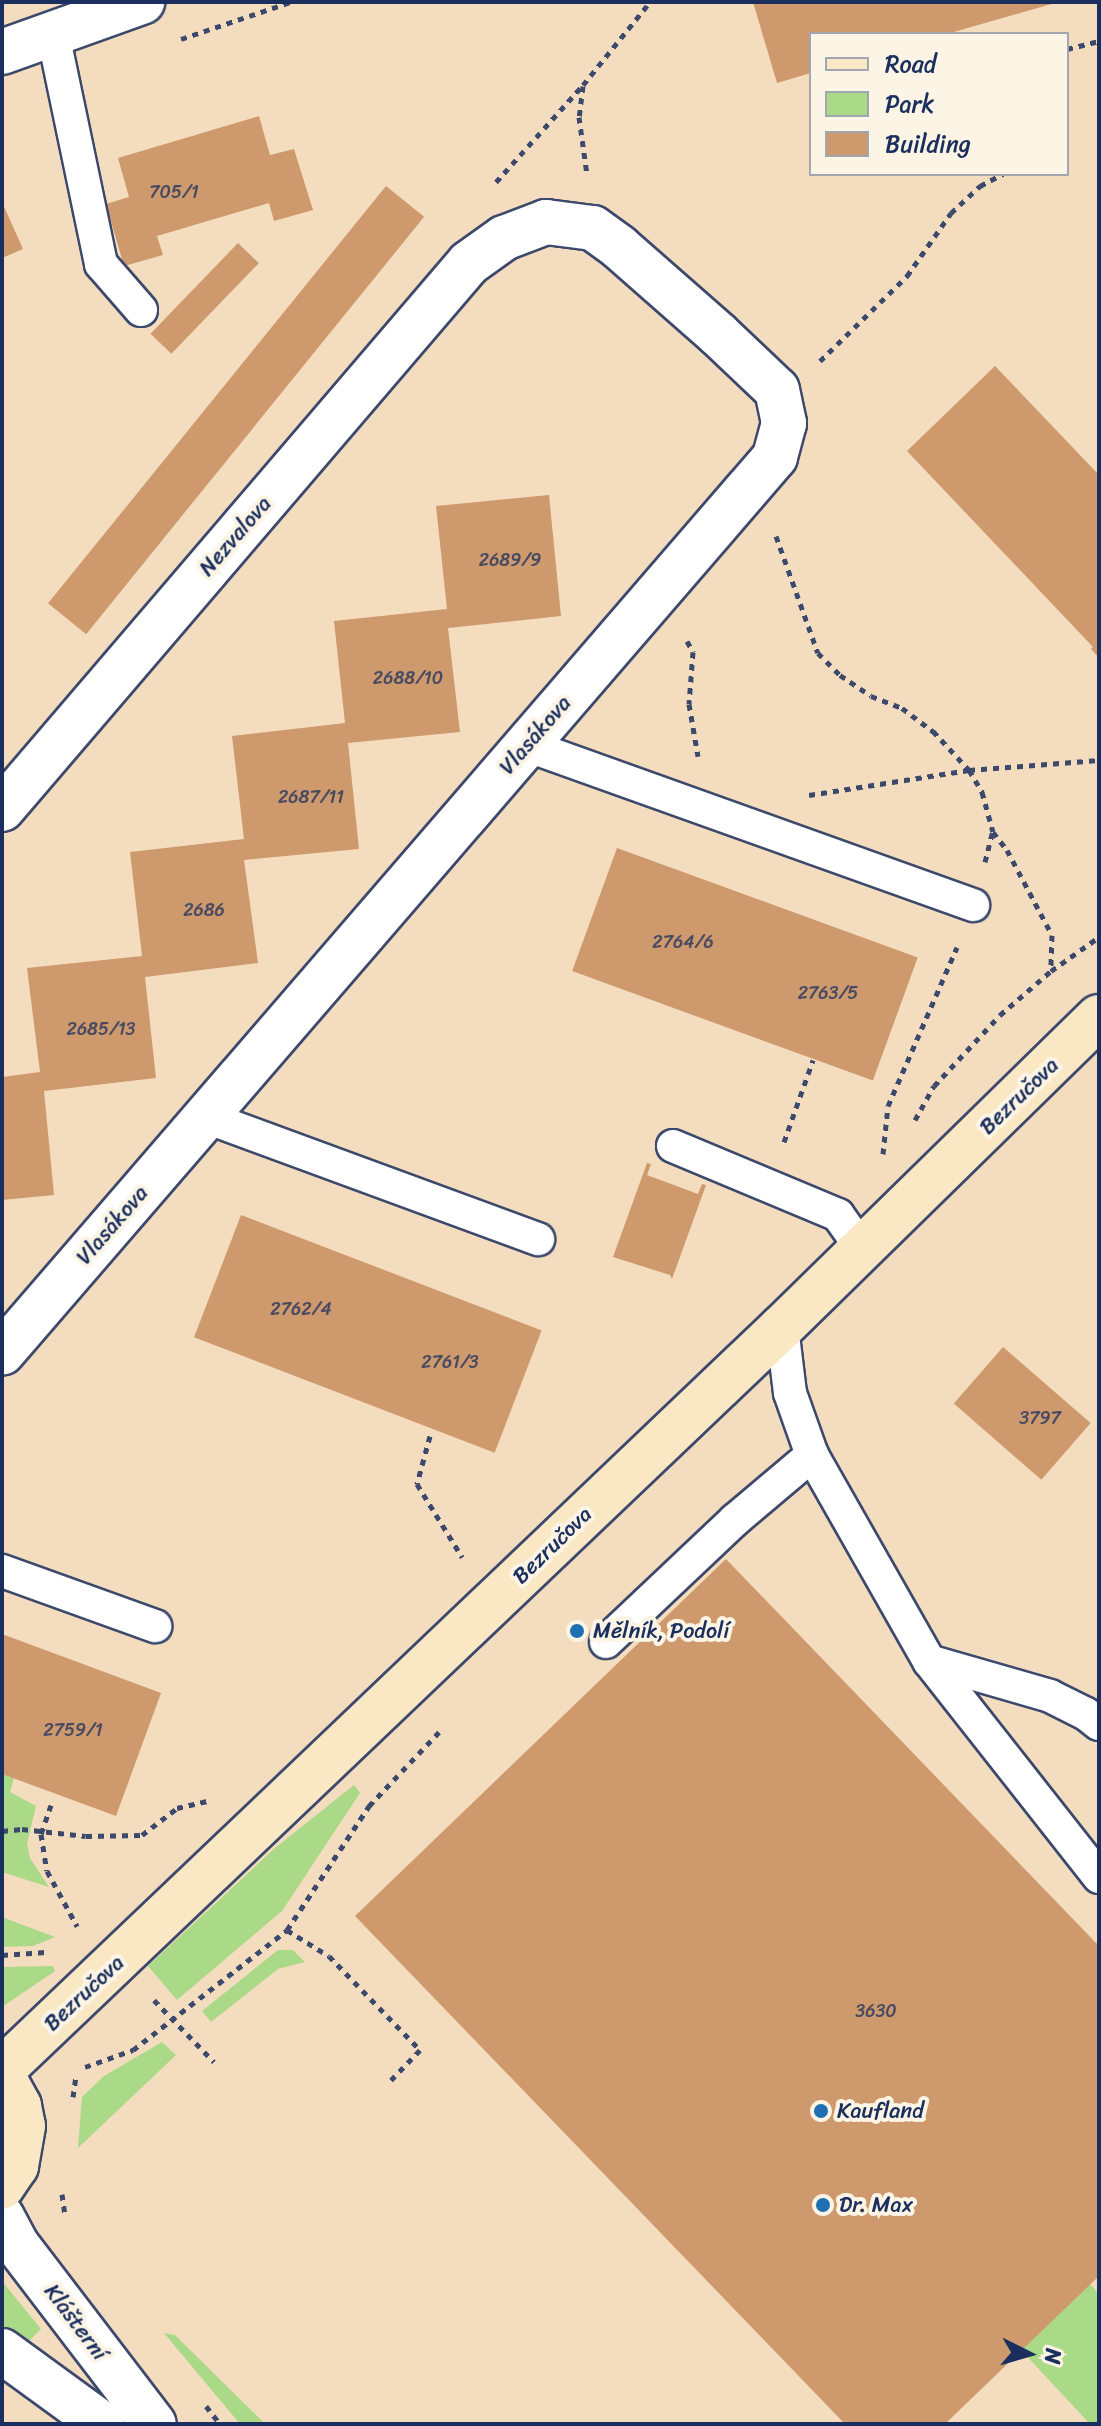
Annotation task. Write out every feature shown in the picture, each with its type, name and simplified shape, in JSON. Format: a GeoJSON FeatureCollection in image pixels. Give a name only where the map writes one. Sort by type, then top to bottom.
{"type":"FeatureCollection","features":[{"type":"Feature","properties":{"kind":"street"},"geometry":{"type":"LineString","coordinates":[[2,52],[142,2]]}},
{"type":"Feature","properties":{"kind":"street","name":"Nezvalova"},"geometry":{"type":"LineString","coordinates":[[2,809],[469,263],[504,238],[546,222],[593,228]]}},
{"type":"Feature","properties":{"kind":"street"},"geometry":{"type":"LineString","coordinates":[[593,228],[707,324],[777,390]]}},
{"type":"Feature","properties":{"kind":"street","name":"Vlasákova"},"geometry":{"type":"LineString","coordinates":[[2,1353],[775,457],[784,423],[777,390]]}},
{"type":"Feature","properties":{"kind":"street","name":"Bezručova"},"geometry":{"type":"LineString","coordinates":[[2,2187],[16,2166],[23,2126],[19,2106],[2,2072],[782,1327],[1099,1017]]}},
{"type":"Feature","properties":{"kind":"street","name":"Klášterní"},"geometry":{"type":"LineString","coordinates":[[2,2217],[17,2245],[154,2424]]}},
{"type":"Feature","properties":{"kind":"street"},"geometry":{"type":"LineString","coordinates":[[2,2351],[102,2424]]}},
{"type":"Feature","properties":{"kind":"lane"},"geometry":{"type":"LineString","coordinates":[[53,34],[101,264],[141,310]]}},
{"type":"Feature","properties":{"kind":"lane"},"geometry":{"type":"LineString","coordinates":[[526,745],[973,905]]}},
{"type":"Feature","properties":{"kind":"lane"},"geometry":{"type":"LineString","coordinates":[[206,1117],[538,1239]]}},
{"type":"Feature","properties":{"kind":"lane"},"geometry":{"type":"LineString","coordinates":[[673,1146],[838,1215],[862,1249]]}},
{"type":"Feature","properties":{"kind":"lane"},"geometry":{"type":"LineString","coordinates":[[782,1327],[790,1393],[812,1455],[929,1661],[1099,1877]]}},
{"type":"Feature","properties":{"kind":"lane"},"geometry":{"type":"LineString","coordinates":[[606,1642],[735,1520],[812,1455]]}},
{"type":"Feature","properties":{"kind":"lane"},"geometry":{"type":"LineString","coordinates":[[2,1571],[155,1626]]}},
{"type":"Feature","properties":{"kind":"lane"},"geometry":{"type":"LineString","coordinates":[[929,1661],[1050,1696],[1099,1724]]}},
{"type":"Feature","properties":{"kind":"path"},"geometry":{"type":"LineString","coordinates":[[593,228],[579,117],[583,85],[650,2]]}},
{"type":"Feature","properties":{"kind":"path"},"geometry":{"type":"LineString","coordinates":[[1069,48],[1099,41]]}},
{"type":"Feature","properties":{"kind":"path"},"geometry":{"type":"LineString","coordinates":[[777,390],[814,367],[907,276],[951,213],[980,186],[999,176]]}},
{"type":"Feature","properties":{"kind":"path"},"geometry":{"type":"LineString","coordinates":[[757,478],[804,621],[818,653],[840,675],[871,696],[902,708],[933,731],[969,770],[982,792],[993,832],[1007,850],[1052,935],[1051,971]]}},
{"type":"Feature","properties":{"kind":"path"},"geometry":{"type":"LineString","coordinates":[[660,590],[693,652],[689,704],[711,810]]}},
{"type":"Feature","properties":{"kind":"path"},"geometry":{"type":"LineString","coordinates":[[802,796],[969,770],[1099,760]]}},
{"type":"Feature","properties":{"kind":"path"},"geometry":{"type":"LineString","coordinates":[[882,1165],[888,1106],[940,992],[973,905],[993,832]]}},
{"type":"Feature","properties":{"kind":"path"},"geometry":{"type":"LineString","coordinates":[[914,1126],[917,1112],[934,1086],[1000,1015],[1051,971],[1099,937]]}},
{"type":"Feature","properties":{"kind":"path"},"geometry":{"type":"LineString","coordinates":[[768,1185],[813,1060]]}},
{"type":"Feature","properties":{"kind":"path"},"geometry":{"type":"LineString","coordinates":[[430,1436],[417,1484],[467,1565]]}},
{"type":"Feature","properties":{"kind":"path"},"geometry":{"type":"LineString","coordinates":[[71,2109],[77,2070],[133,2050],[287,1930],[369,1806],[443,1728]]}},
{"type":"Feature","properties":{"kind":"path"},"geometry":{"type":"LineString","coordinates":[[2,1831],[22,1829],[41,1834],[142,1835],[177,1808],[197,1801],[220,1802]]}},
{"type":"Feature","properties":{"kind":"path"},"geometry":{"type":"LineString","coordinates":[[51,1805],[41,1834],[47,1871],[78,1927],[69,1935]]}},
{"type":"Feature","properties":{"kind":"path"},"geometry":{"type":"LineString","coordinates":[[287,1930],[329,1956],[420,2050],[391,2080]]}},
{"type":"Feature","properties":{"kind":"path"},"geometry":{"type":"LineString","coordinates":[[2,1955],[52,1951]]}},
{"type":"Feature","properties":{"kind":"path"},"geometry":{"type":"LineString","coordinates":[[152,1998],[214,2062]]}},
{"type":"Feature","properties":{"kind":"path"},"geometry":{"type":"LineString","coordinates":[[66,2179],[62,2194],[66,2220]]}},
{"type":"Feature","properties":{"kind":"green space"},"geometry":{"type":"Polygon","coordinates":[[[2,1774],[14,1778],[10,1792],[36,1806],[27,1843],[30,1858],[49,1887],[2,1872],[2,1774]]]}},
{"type":"Feature","properties":{"kind":"green space"},"geometry":{"type":"Polygon","coordinates":[[[354,1785],[360,1793],[282,1911],[177,2000],[148,1966],[275,1848],[354,1785]]]}},
{"type":"Feature","properties":{"kind":"green space"},"geometry":{"type":"Polygon","coordinates":[[[2,1917],[55,1937],[33,1946],[2,1947],[2,1917]]]}},
{"type":"Feature","properties":{"kind":"green space"},"geometry":{"type":"Polygon","coordinates":[[[278,1950],[293,1950],[305,1962],[278,1969],[211,2022],[202,2011],[278,1950]]]}},
{"type":"Feature","properties":{"kind":"green space"},"geometry":{"type":"Polygon","coordinates":[[[53,1966],[55,1971],[2,2007],[2,1967],[53,1966]]]}},
{"type":"Feature","properties":{"kind":"green space"},"geometry":{"type":"Polygon","coordinates":[[[162,2042],[176,2055],[78,2148],[82,2097],[104,2076],[162,2042]]]}},
{"type":"Feature","properties":{"kind":"green space"},"geometry":{"type":"Polygon","coordinates":[[[2,2281],[41,2329],[25,2345],[2,2327],[2,2281]]]}},
{"type":"Feature","properties":{"kind":"green space"},"geometry":{"type":"Polygon","coordinates":[[[1090,2284],[1099,2294],[1099,2424],[1090,2424],[1021,2350],[1090,2284]]]}},
{"type":"Feature","properties":{"kind":"green space"},"geometry":{"type":"Polygon","coordinates":[[[164,2333],[175,2335],[265,2424],[240,2424],[164,2333]]]}},
{"type":"Feature","properties":{"kind":"building"},"geometry":{"type":"Polygon","coordinates":[[[753,2],[1055,2],[954,32],[809,32],[809,74],[777,83],[753,2]]]}},
{"type":"Feature","properties":{"kind":"building"},"geometry":{"type":"Polygon","coordinates":[[[259,116],[270,155],[294,149],[313,210],[274,221],[269,203],[157,236],[163,255],[124,266],[106,204],[129,197],[118,158],[259,116]]]}},
{"type":"Feature","properties":{"kind":"building"},"geometry":{"type":"Polygon","coordinates":[[[386,186],[424,217],[86,634],[48,603],[386,186]]]}},
{"type":"Feature","properties":{"kind":"building"},"geometry":{"type":"Polygon","coordinates":[[[2,202],[23,249],[2,258],[2,202]]]}},
{"type":"Feature","properties":{"kind":"building"},"geometry":{"type":"Polygon","coordinates":[[[238,243],[259,263],[171,354],[150,334],[238,243]]]}},
{"type":"Feature","properties":{"kind":"building"},"geometry":{"type":"Polygon","coordinates":[[[995,366],[1099,475],[1099,658],[1091,649],[1093,647],[907,451],[995,366]]]}},
{"type":"Feature","properties":{"kind":"building"},"geometry":{"type":"Polygon","coordinates":[[[549,495],[561,616],[448,628],[460,732],[348,743],[359,849],[244,860],[258,963],[145,977],[156,1078],[44,1091],[54,1195],[2,1200],[2,1077],[40,1072],[27,968],[142,956],[130,852],[244,839],[232,736],[345,723],[334,621],[447,609],[436,506],[549,495]]]}},
{"type":"Feature","properties":{"kind":"building"},"geometry":{"type":"Polygon","coordinates":[[[617,848],[918,957],[873,1081],[572,971],[617,848]]]}},
{"type":"Feature","properties":{"kind":"building"},"geometry":{"type":"Polygon","coordinates":[[[647,1163],[651,1164],[647,1175],[698,1194],[702,1184],[706,1185],[672,1279],[670,1275],[613,1257],[647,1163]]]}},
{"type":"Feature","properties":{"kind":"building"},"geometry":{"type":"Polygon","coordinates":[[[241,1215],[542,1330],[495,1453],[194,1337],[241,1215]]]}},
{"type":"Feature","properties":{"kind":"building"},"geometry":{"type":"Polygon","coordinates":[[[1003,1347],[1091,1423],[1041,1480],[954,1404],[1003,1347]]]}},
{"type":"Feature","properties":{"kind":"building","name":"Kaufland"},"geometry":{"type":"Polygon","coordinates":[[[726,1559],[1099,1946],[1099,2276],[945,2424],[845,2424],[355,1916],[726,1559]]]}},
{"type":"Feature","properties":{"kind":"building"},"geometry":{"type":"Polygon","coordinates":[[[2,1634],[161,1693],[116,1816],[2,1774],[2,1634]]]}},
{"type":"Feature","properties":{"kind":"place","name":"Mělník, Podolí"},"geometry":{"type":"Point","coordinates":[577,1631]}},
{"type":"Feature","properties":{"kind":"place","name":"Kaufland"},"geometry":{"type":"Point","coordinates":[821,2111]}},
{"type":"Feature","properties":{"kind":"place","name":"Dr. Max"},"geometry":{"type":"Point","coordinates":[823,2205]}}]}
